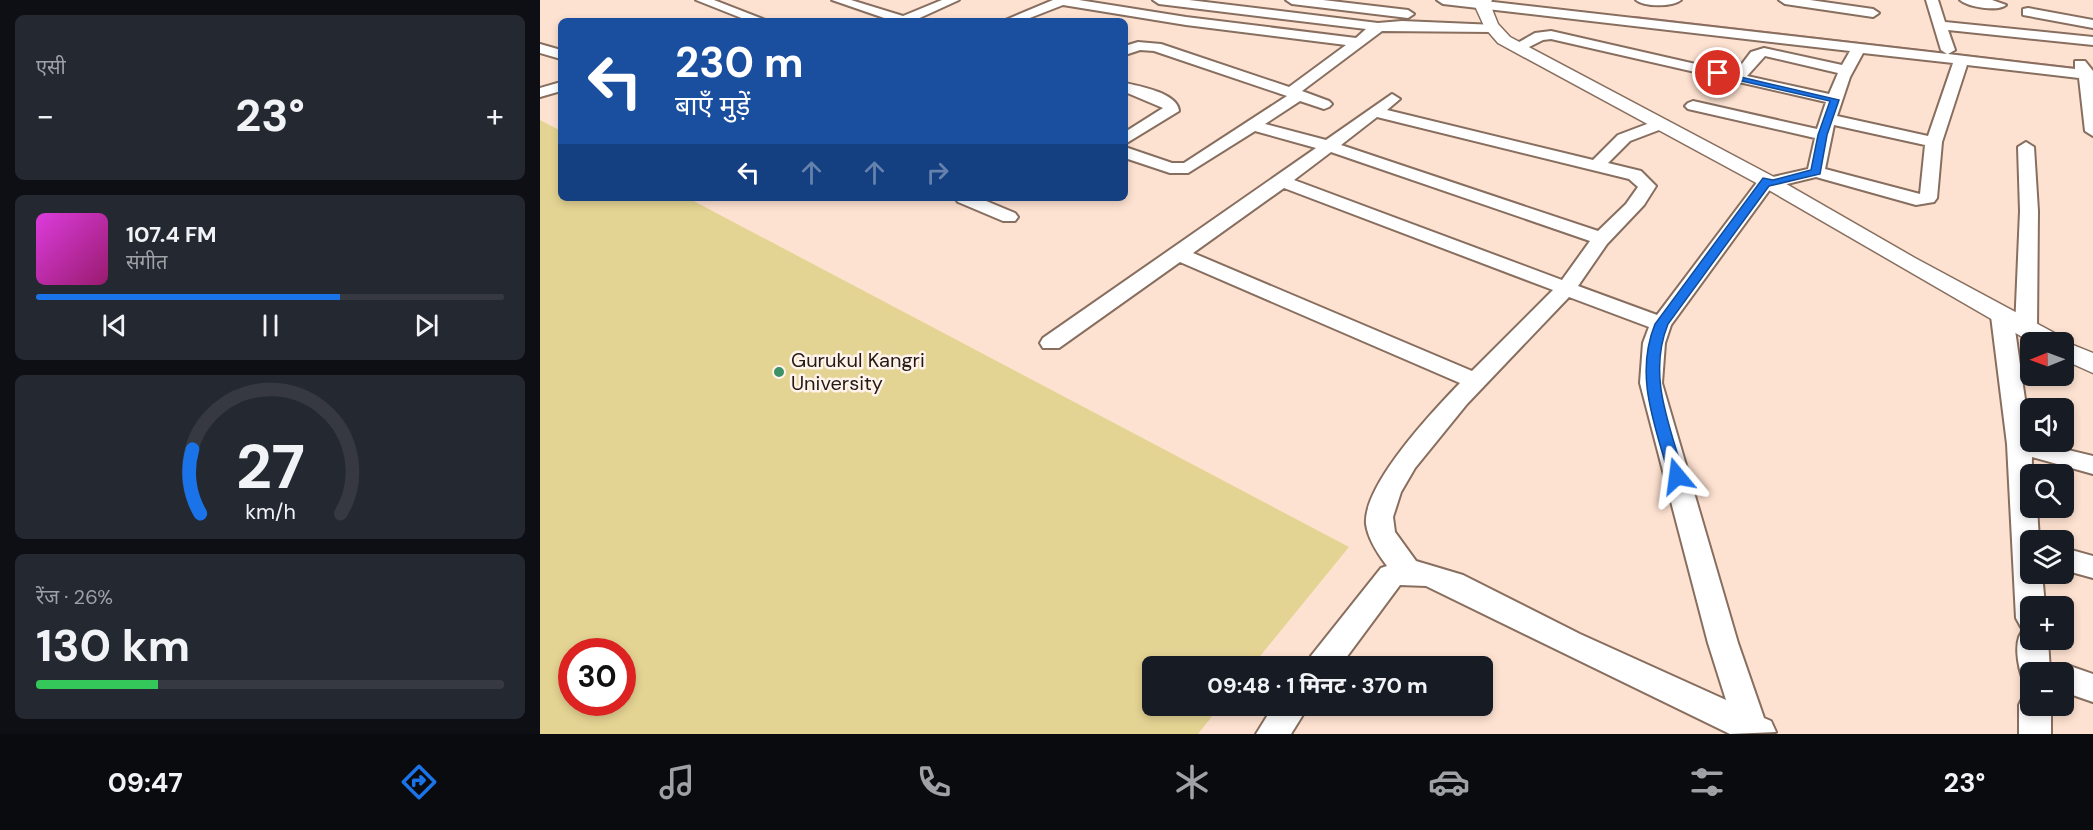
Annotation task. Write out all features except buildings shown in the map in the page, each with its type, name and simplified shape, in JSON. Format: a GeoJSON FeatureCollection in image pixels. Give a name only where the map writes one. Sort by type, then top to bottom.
{"type":"FeatureCollection","features":[{"type":"Feature","properties":{"kind":"street"},"geometry":{"type":"LineString","coordinates":[[702,0],[753,18]]}},
{"type":"Feature","properties":{"kind":"street"},"geometry":{"type":"LineString","coordinates":[[841,0],[895,18]]}},
{"type":"Feature","properties":{"kind":"street"},"geometry":{"type":"LineString","coordinates":[[911,18],[953,0]]}},
{"type":"Feature","properties":{"kind":"street"},"geometry":{"type":"LineString","coordinates":[[1159,0],[1378,27],[1402,25],[1491,28],[1519,48],[1769,182],[2032,332]]}},
{"type":"Feature","properties":{"kind":"street"},"geometry":{"type":"LineString","coordinates":[[1292,0],[1408,14]]}},
{"type":"Feature","properties":{"kind":"street"},"geometry":{"type":"LineString","coordinates":[[1443,0],[1487,2],[1677,23],[1870,26]]}},
{"type":"Feature","properties":{"kind":"street"},"geometry":{"type":"LineString","coordinates":[[1642,0],[1675,0]]}},
{"type":"Feature","properties":{"kind":"street"},"geometry":{"type":"LineString","coordinates":[[1659,60],[1677,23],[1680,0]]}},
{"type":"Feature","properties":{"kind":"street"},"geometry":{"type":"LineString","coordinates":[[1785,0],[1955,55],[2086,69],[2093,131]]}},
{"type":"Feature","properties":{"kind":"street"},"geometry":{"type":"LineString","coordinates":[[1757,733],[1723,643],[1651,383],[1654,343],[1661,324],[1769,182],[1816,172],[1923,201],[1928,198],[1934,142],[1955,55],[1940,25],[1932,0]]}},
{"type":"Feature","properties":{"kind":"street"},"geometry":{"type":"LineString","coordinates":[[1966,0],[2000,5]]}},
{"type":"Feature","properties":{"kind":"street"},"geometry":{"type":"LineString","coordinates":[[2037,0],[2026,16],[2093,24]]}},
{"type":"Feature","properties":{"kind":"street"},"geometry":{"type":"LineString","coordinates":[[1017,18],[1063,1],[1176,20],[1359,42]]}},
{"type":"Feature","properties":{"kind":"street"},"geometry":{"type":"LineString","coordinates":[[1487,2],[1491,28]]}},
{"type":"Feature","properties":{"kind":"street"},"geometry":{"type":"LineString","coordinates":[[1027,14],[1040,18]]}},
{"type":"Feature","properties":{"kind":"street"},"geometry":{"type":"LineString","coordinates":[[1940,25],[2093,41]]}},
{"type":"Feature","properties":{"kind":"street"},"geometry":{"type":"LineString","coordinates":[[1816,172],[1822,135],[1845,69],[1870,26]]}},
{"type":"Feature","properties":{"kind":"street"},"geometry":{"type":"LineString","coordinates":[[1128,153],[1170,168],[1188,168],[1296,94],[1378,27]]}},
{"type":"Feature","properties":{"kind":"street"},"geometry":{"type":"LineString","coordinates":[[1519,48],[1540,36],[1551,35],[1835,100]]}},
{"type":"Feature","properties":{"kind":"street"},"geometry":{"type":"LineString","coordinates":[[1128,50],[1138,46],[1156,47],[1324,104]]}},
{"type":"Feature","properties":{"kind":"street"},"geometry":{"type":"LineString","coordinates":[[540,48],[558,54]]}},
{"type":"Feature","properties":{"kind":"street"},"geometry":{"type":"LineString","coordinates":[[1738,78],[1755,55],[1764,52],[1845,69]]}},
{"type":"Feature","properties":{"kind":"street"},"geometry":{"type":"LineString","coordinates":[[540,93],[558,87]]}},
{"type":"Feature","properties":{"kind":"street"},"geometry":{"type":"LineString","coordinates":[[1128,88],[1163,100],[1171,106],[1171,111],[1165,116],[1128,137]]}},
{"type":"Feature","properties":{"kind":"street"},"geometry":{"type":"LineString","coordinates":[[540,102],[558,96]]}},
{"type":"Feature","properties":{"kind":"street"},"geometry":{"type":"LineString","coordinates":[[1051,343],[1282,181],[1392,99]]}},
{"type":"Feature","properties":{"kind":"street"},"geometry":{"type":"LineString","coordinates":[[1693,106],[1822,135]]}},
{"type":"Feature","properties":{"kind":"street"},"geometry":{"type":"LineString","coordinates":[[1374,112],[1635,175],[1647,186],[1636,205],[1601,238],[1567,287],[1434,427],[1396,475],[1380,518],[1382,534],[1396,558],[1408,572]]}},
{"type":"Feature","properties":{"kind":"street"},"geometry":{"type":"LineString","coordinates":[[1829,118],[1934,142]]}},
{"type":"Feature","properties":{"kind":"street"},"geometry":{"type":"LineString","coordinates":[[1597,165],[1624,138],[1661,124]]}},
{"type":"Feature","properties":{"kind":"street"},"geometry":{"type":"LineString","coordinates":[[1250,125],[1328,146],[1601,238]]}},
{"type":"Feature","properties":{"kind":"street"},"geometry":{"type":"LineString","coordinates":[[2026,147],[2029,211],[2026,329]]}},
{"type":"Feature","properties":{"kind":"street"},"geometry":{"type":"LineString","coordinates":[[1282,181],[1661,324]]}},
{"type":"Feature","properties":{"kind":"street"},"geometry":{"type":"LineString","coordinates":[[971,201],[1009,217]]}},
{"type":"Feature","properties":{"kind":"street"},"geometry":{"type":"LineString","coordinates":[[1179,254],[1477,382]]}},
{"type":"Feature","properties":{"kind":"street"},"geometry":{"type":"LineString","coordinates":[[2002,316],[2019,444],[2026,530]]}},
{"type":"Feature","properties":{"kind":"street"},"geometry":{"type":"LineString","coordinates":[[2074,354],[2093,364]]}},
{"type":"Feature","properties":{"kind":"street"},"geometry":{"type":"LineString","coordinates":[[2019,444],[2093,465]]}},
{"type":"Feature","properties":{"kind":"street"},"geometry":{"type":"LineString","coordinates":[[2074,562],[2093,567]]}},
{"type":"Feature","properties":{"kind":"street"},"geometry":{"type":"LineString","coordinates":[[1329,656],[1381,586],[1391,576],[1408,572],[1428,574],[1453,583],[1569,643],[1757,733]]}},
{"type":"Feature","properties":{"kind":"street"},"geometry":{"type":"LineString","coordinates":[[2074,681],[2093,688]]}},
{"type":"Feature","properties":{"kind":"street"},"geometry":{"type":"LineString","coordinates":[[1272,734],[1285,716]]}},
{"type":"Feature","properties":{"kind":"street"},"geometry":{"type":"LineString","coordinates":[[2035,716],[2035,734]]}},
{"type":"Feature","properties":{"kind":"shaded area","name":"Gurukul Kangri University"},"geometry":{"type":"Polygon","coordinates":[[[540,120],[558,129],[558,201],[694,201],[1349,547],[1260,656],[1142,656],[1142,716],[1212,716],[1198,734],[540,734],[540,120]]]}},
{"type":"Feature","properties":{"kind":"waterway"},"geometry":{"type":"LineString","coordinates":[[1635,18],[2093,71]]}},
{"type":"Feature","properties":{"kind":"place","name":"Gurukul Kangri University"},"geometry":{"type":"Point","coordinates":[779,372]}},
{"type":"Feature","properties":{"kind":"route"},"geometry":{"type":"LineString","coordinates":[[1677,476],[1651,383],[1654,343],[1661,324],[1767,181],[1771,183],[1816,172],[1822,135],[1835,100],[1718,73]]}}]}
